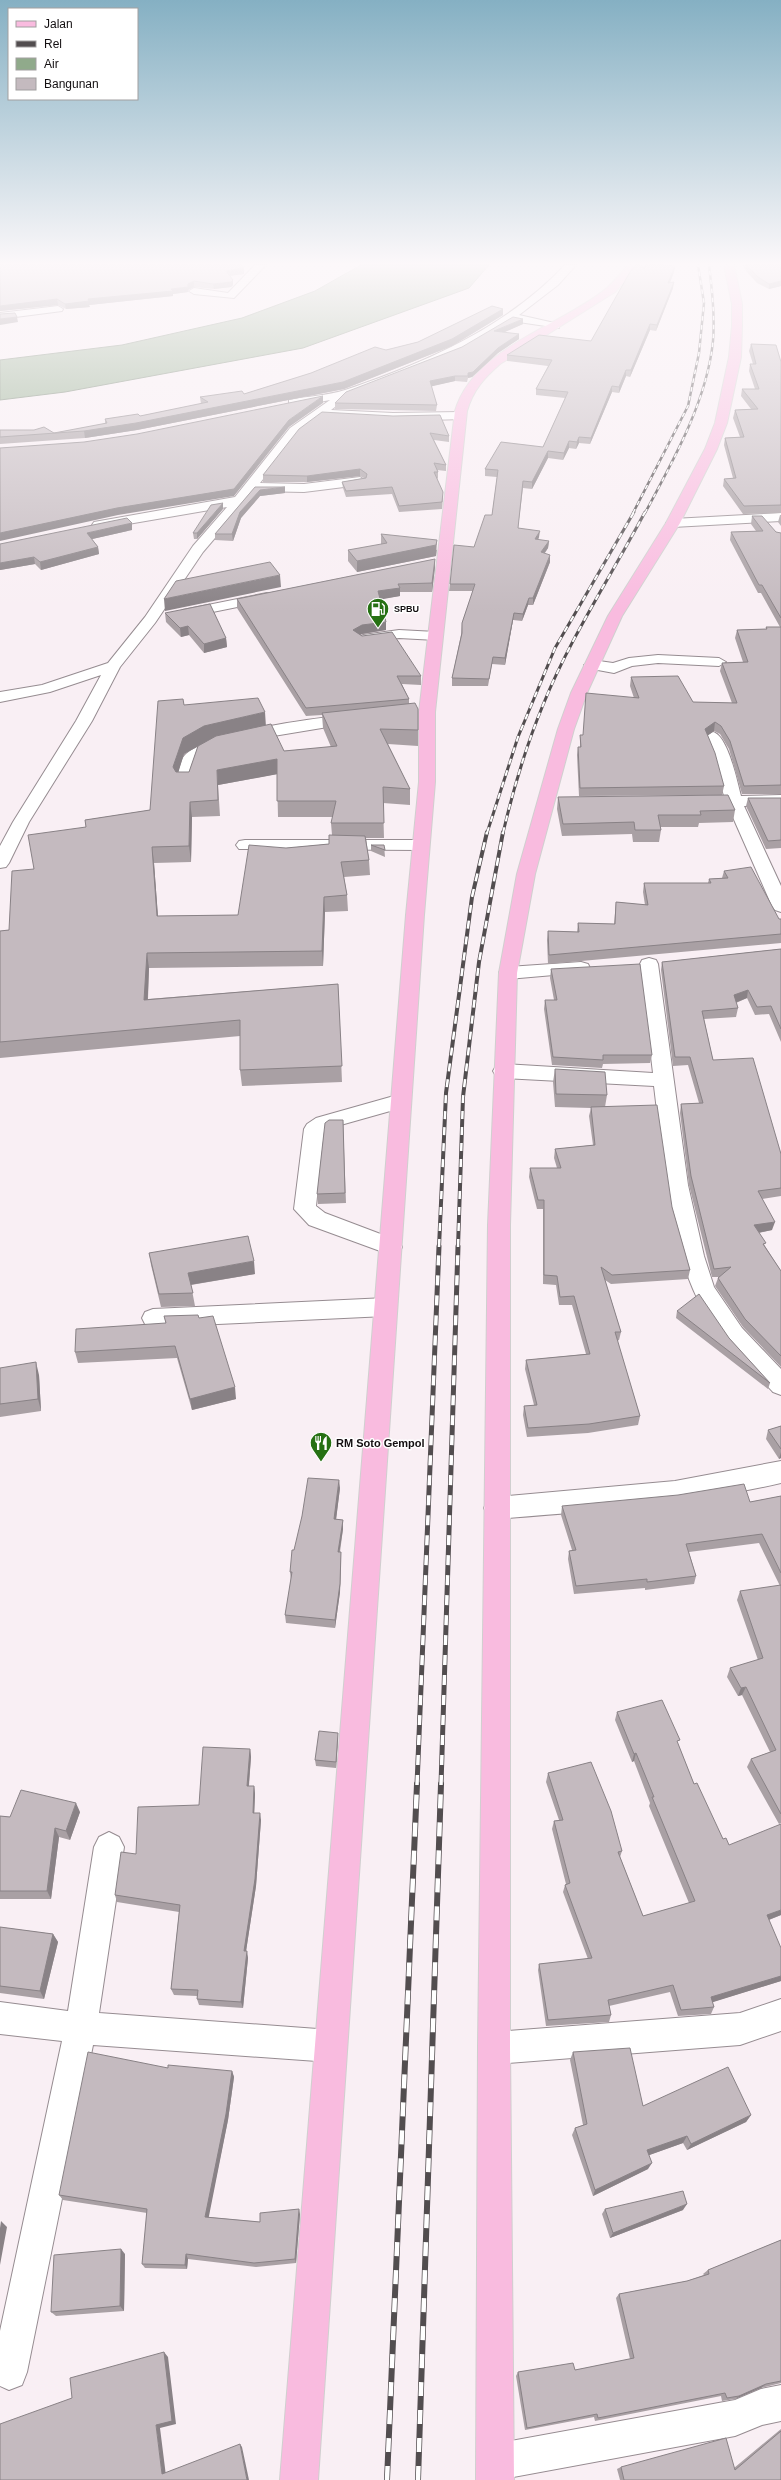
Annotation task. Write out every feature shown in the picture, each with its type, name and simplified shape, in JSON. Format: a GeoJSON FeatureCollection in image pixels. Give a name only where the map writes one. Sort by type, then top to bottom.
{"type":"FeatureCollection","features":[{"type":"Feature","properties":{"kind":"main road"},"geometry":{"type":"LineString","coordinates":[[299,2480],[420,845],[427,782],[419,713],[436,636],[435,561],[460,416],[467,390],[475,381]]}},
{"type":"Feature","properties":{"kind":"main road"},"geometry":{"type":"LineString","coordinates":[[495,2471],[494,2048],[497,1748],[497,1508],[503,1071],[508,973],[526,874],[553,803],[566,729],[592,665],[615,616],[673,523],[711,449],[721,423],[731,381]]}},
{"type":"Feature","properties":{"kind":"street"},"geometry":{"type":"LineString","coordinates":[[284,405],[348,393],[378,381]]}},
{"type":"Feature","properties":{"kind":"street"},"geometry":{"type":"LineString","coordinates":[[0,863],[21,822],[84,721],[113,666],[150,620],[198,549],[237,501],[251,487],[294,431],[348,393]]}},
{"type":"Feature","properties":{"kind":"street"},"geometry":{"type":"LineString","coordinates":[[318,413],[393,417],[460,416]]}},
{"type":"Feature","properties":{"kind":"street"},"geometry":{"type":"LineString","coordinates":[[251,487],[304,488],[360,481]]}},
{"type":"Feature","properties":{"kind":"street"},"geometry":{"type":"LineString","coordinates":[[89,527],[237,501]]}},
{"type":"Feature","properties":{"kind":"street"},"geometry":{"type":"LineString","coordinates":[[673,523],[781,517]]}},
{"type":"Feature","properties":{"kind":"street"},"geometry":{"type":"LineString","coordinates":[[765,518],[777,532]]}},
{"type":"Feature","properties":{"kind":"street"},"geometry":{"type":"LineString","coordinates":[[150,620],[279,594]]}},
{"type":"Feature","properties":{"kind":"street"},"geometry":{"type":"LineString","coordinates":[[362,640],[399,634],[436,636]]}},
{"type":"Feature","properties":{"kind":"street"},"geometry":{"type":"LineString","coordinates":[[592,665],[614,668],[629,662],[658,658],[719,662]]}},
{"type":"Feature","properties":{"kind":"street"},"geometry":{"type":"LineString","coordinates":[[0,697],[45,689],[113,666]]}},
{"type":"Feature","properties":{"kind":"street"},"geometry":{"type":"LineString","coordinates":[[184,783],[191,758],[212,746],[312,723],[365,718]]}},
{"type":"Feature","properties":{"kind":"street"},"geometry":{"type":"LineString","coordinates":[[713,737],[723,761],[734,802],[781,906]]}},
{"type":"Feature","properties":{"kind":"street"},"geometry":{"type":"LineString","coordinates":[[687,802],[781,800]]}},
{"type":"Feature","properties":{"kind":"street"},"geometry":{"type":"LineString","coordinates":[[245,845],[420,845]]}},
{"type":"Feature","properties":{"kind":"street"},"geometry":{"type":"LineString","coordinates":[[649,963],[662,1080],[677,1185],[693,1256],[704,1289],[734,1335],[781,1385]]}},
{"type":"Feature","properties":{"kind":"street"},"geometry":{"type":"LineString","coordinates":[[508,973],[602,967]]}},
{"type":"Feature","properties":{"kind":"street"},"geometry":{"type":"LineString","coordinates":[[503,1071],[662,1080]]}},
{"type":"Feature","properties":{"kind":"street"},"geometry":{"type":"LineString","coordinates":[[391,1247],[316,1220],[304,1209],[314,1129],[323,1123],[401,1101]]}},
{"type":"Feature","properties":{"kind":"street"},"geometry":{"type":"LineString","coordinates":[[153,1318],[386,1308]]}},
{"type":"Feature","properties":{"kind":"street"},"geometry":{"type":"LineString","coordinates":[[497,1508],[668,1493],[751,1480],[781,1472]]}},
{"type":"Feature","properties":{"kind":"street"},"geometry":{"type":"LineString","coordinates":[[9,2372],[81,2028],[109,1847]]}},
{"type":"Feature","properties":{"kind":"street"},"geometry":{"type":"LineString","coordinates":[[494,2048],[740,2029],[781,2015]]}},
{"type":"Feature","properties":{"kind":"street"},"geometry":{"type":"LineString","coordinates":[[0,2018],[81,2028],[331,2046]]}},
{"type":"Feature","properties":{"kind":"street"},"geometry":{"type":"LineString","coordinates":[[495,2471],[735,2418],[761,2407],[781,2403]]}},
{"type":"Feature","properties":{"kind":"water"},"geometry":{"type":"Polygon","coordinates":[[[0,381],[126,381],[65,392],[0,400],[0,381]]]}},
{"type":"Feature","properties":{"kind":"building"},"geometry":{"type":"Polygon","coordinates":[[[286,381],[346,381],[136,423],[84,431],[0,437],[0,430],[34,430],[44,427],[54,433],[107,423],[105,419],[138,414],[140,416],[208,402],[200,397],[242,391],[244,394],[286,381]]]}},
{"type":"Feature","properties":{"kind":"building"},"geometry":{"type":"Polygon","coordinates":[[[375,381],[431,381],[430,381],[437,405],[335,403],[346,392],[375,381]]]}},
{"type":"Feature","properties":{"kind":"building"},"geometry":{"type":"Polygon","coordinates":[[[541,381],[622,381],[619,387],[612,386],[591,438],[579,437],[577,442],[569,441],[564,453],[548,451],[532,482],[523,481],[518,528],[540,531],[535,539],[549,541],[541,552],[550,555],[533,598],[529,598],[523,614],[514,613],[505,658],[493,657],[489,679],[452,678],[462,633],[462,623],[475,584],[450,584],[454,545],[474,547],[485,515],[492,515],[498,470],[485,469],[501,442],[543,447],[568,392],[536,389],[541,381]]]}},
{"type":"Feature","properties":{"kind":"building"},"geometry":{"type":"Polygon","coordinates":[[[756,381],[781,381],[781,505],[744,506],[724,479],[736,478],[725,438],[744,437],[735,410],[758,409],[742,389],[759,389],[756,381]]]}},
{"type":"Feature","properties":{"kind":"building"},"geometry":{"type":"Polygon","coordinates":[[[323,396],[289,420],[234,489],[117,508],[0,533],[0,448],[84,442],[137,434],[323,396]]]}},
{"type":"Feature","properties":{"kind":"building"},"geometry":{"type":"Polygon","coordinates":[[[322,412],[393,416],[440,415],[449,436],[430,433],[446,465],[434,463],[438,472],[434,472],[443,492],[442,502],[399,506],[392,487],[346,491],[342,482],[366,478],[367,474],[360,469],[307,476],[263,475],[299,429],[322,412]]]}},
{"type":"Feature","properties":{"kind":"building"},"geometry":{"type":"Polygon","coordinates":[[[255,487],[285,487],[260,490],[240,512],[232,534],[215,534],[255,487]]]}},
{"type":"Feature","properties":{"kind":"building"},"geometry":{"type":"Polygon","coordinates":[[[223,503],[197,533],[193,533],[211,505],[223,503]]]}},
{"type":"Feature","properties":{"kind":"building"},"geometry":{"type":"Polygon","coordinates":[[[752,516],[762,516],[776,532],[781,533],[781,618],[762,585],[759,585],[731,532],[763,531],[752,516]]]}},
{"type":"Feature","properties":{"kind":"building"},"geometry":{"type":"Polygon","coordinates":[[[127,518],[132,523],[87,533],[98,547],[40,562],[34,557],[0,563],[0,544],[127,518]]]}},
{"type":"Feature","properties":{"kind":"building"},"geometry":{"type":"Polygon","coordinates":[[[381,534],[437,540],[436,545],[357,561],[348,550],[387,543],[381,534]]]}},
{"type":"Feature","properties":{"kind":"building"},"geometry":{"type":"Polygon","coordinates":[[[435,559],[432,583],[398,584],[400,588],[378,591],[386,622],[362,625],[353,630],[362,636],[392,632],[421,676],[397,676],[409,699],[306,708],[237,599],[435,559]]]}},
{"type":"Feature","properties":{"kind":"building"},"geometry":{"type":"Polygon","coordinates":[[[270,562],[280,575],[164,599],[176,581],[270,562]]]}},
{"type":"Feature","properties":{"kind":"building"},"geometry":{"type":"Polygon","coordinates":[[[210,604],[226,638],[204,644],[188,626],[180,628],[165,613],[210,604]]]}},
{"type":"Feature","properties":{"kind":"building"},"geometry":{"type":"Polygon","coordinates":[[[766,627],[781,627],[781,785],[744,786],[730,741],[721,726],[715,722],[705,729],[715,753],[724,786],[580,788],[578,747],[581,747],[580,735],[583,735],[586,693],[639,698],[631,677],[678,676],[693,702],[737,703],[722,663],[748,662],[737,630],[767,629],[766,627]]]}},
{"type":"Feature","properties":{"kind":"building"},"geometry":{"type":"Polygon","coordinates":[[[258,698],[265,712],[204,726],[183,738],[173,767],[176,772],[189,772],[198,746],[216,736],[271,724],[284,751],[337,746],[322,713],[415,703],[418,709],[418,730],[380,729],[410,789],[383,787],[384,823],[331,823],[336,801],[277,801],[277,759],[217,770],[218,800],[190,802],[189,846],[152,847],[157,916],[238,915],[249,845],[286,848],[329,844],[329,835],[365,836],[369,860],[341,862],[347,895],[324,897],[322,951],[147,953],[144,1000],[338,984],[342,1066],[240,1070],[240,1020],[0,1042],[0,931],[9,930],[12,871],[34,869],[28,835],[86,827],[85,820],[150,810],[158,701],[183,699],[184,705],[258,698]]]}},
{"type":"Feature","properties":{"kind":"building"},"geometry":{"type":"Polygon","coordinates":[[[728,795],[735,810],[700,811],[701,815],[658,815],[661,830],[635,830],[634,822],[563,824],[558,797],[728,795]]]}},
{"type":"Feature","properties":{"kind":"building"},"geometry":{"type":"Polygon","coordinates":[[[748,798],[781,798],[781,840],[768,841],[748,798]]]}},
{"type":"Feature","properties":{"kind":"building"},"geometry":{"type":"Polygon","coordinates":[[[371,845],[384,845],[385,850],[371,845]]]}},
{"type":"Feature","properties":{"kind":"building"},"geometry":{"type":"Polygon","coordinates":[[[751,867],[779,919],[781,919],[781,934],[549,955],[548,931],[579,932],[578,923],[615,924],[616,902],[648,905],[644,883],[711,883],[709,879],[728,878],[724,871],[751,867]]]}},
{"type":"Feature","properties":{"kind":"building"},"geometry":{"type":"Polygon","coordinates":[[[781,949],[781,1029],[771,1006],[757,1007],[748,990],[734,995],[738,1008],[702,1011],[713,1060],[753,1058],[781,1154],[781,1188],[758,1191],[775,1222],[754,1225],[766,1243],[763,1244],[781,1271],[781,1356],[745,1319],[718,1278],[731,1267],[714,1269],[691,1176],[681,1104],[703,1103],[690,1057],[675,1057],[662,962],[781,949]]]}},
{"type":"Feature","properties":{"kind":"building"},"geometry":{"type":"Polygon","coordinates":[[[640,964],[652,1055],[603,1055],[603,1060],[553,1057],[545,1000],[557,1000],[551,969],[640,964]]]}},
{"type":"Feature","properties":{"kind":"building"},"geometry":{"type":"Polygon","coordinates":[[[555,1069],[605,1072],[607,1095],[556,1094],[555,1069]]]}},
{"type":"Feature","properties":{"kind":"building"},"geometry":{"type":"Polygon","coordinates":[[[657,1105],[672,1207],[690,1270],[612,1275],[601,1267],[621,1332],[615,1332],[640,1416],[589,1424],[528,1428],[524,1406],[537,1405],[526,1360],[590,1354],[574,1296],[560,1297],[557,1276],[544,1275],[544,1200],[538,1200],[530,1168],[561,1168],[555,1149],[595,1145],[591,1107],[657,1105]]]}},
{"type":"Feature","properties":{"kind":"building"},"geometry":{"type":"Polygon","coordinates":[[[329,1120],[343,1120],[345,1193],[317,1194],[325,1123],[329,1120]]]}},
{"type":"Feature","properties":{"kind":"building"},"geometry":{"type":"Polygon","coordinates":[[[248,1236],[254,1261],[188,1273],[193,1293],[159,1294],[149,1253],[248,1236]]]}},
{"type":"Feature","properties":{"kind":"building"},"geometry":{"type":"Polygon","coordinates":[[[699,1294],[729,1338],[770,1383],[677,1311],[699,1294]]]}},
{"type":"Feature","properties":{"kind":"building"},"geometry":{"type":"Polygon","coordinates":[[[198,1315],[199,1318],[213,1316],[235,1387],[190,1399],[175,1346],[75,1352],[76,1329],[166,1323],[164,1316],[198,1315]]]}},
{"type":"Feature","properties":{"kind":"building"},"geometry":{"type":"Polygon","coordinates":[[[36,1362],[38,1399],[0,1404],[0,1368],[36,1362]]]}},
{"type":"Feature","properties":{"kind":"building"},"geometry":{"type":"Polygon","coordinates":[[[781,1426],[781,1449],[768,1430],[781,1426]]]}},
{"type":"Feature","properties":{"kind":"building"},"geometry":{"type":"Polygon","coordinates":[[[308,1478],[339,1480],[334,1519],[343,1520],[338,1552],[341,1552],[340,1584],[335,1620],[285,1615],[292,1572],[290,1572],[292,1550],[294,1550],[302,1516],[308,1478]]]}},
{"type":"Feature","properties":{"kind":"building"},"geometry":{"type":"Polygon","coordinates":[[[744,1484],[750,1502],[781,1496],[781,1573],[762,1534],[686,1544],[696,1576],[647,1582],[647,1579],[576,1586],[569,1551],[576,1550],[562,1506],[678,1495],[744,1484]]]}},
{"type":"Feature","properties":{"kind":"building"},"geometry":{"type":"Polygon","coordinates":[[[781,1585],[781,1814],[751,1759],[776,1750],[746,1687],[741,1688],[730,1668],[763,1658],[740,1591],[781,1585]]]}},
{"type":"Feature","properties":{"kind":"building"},"geometry":{"type":"Polygon","coordinates":[[[662,1700],[680,1740],[677,1741],[694,1784],[697,1783],[723,1839],[726,1838],[729,1845],[781,1824],[781,1910],[767,1915],[781,1948],[781,1976],[711,1997],[714,2007],[681,2010],[673,1985],[608,2000],[611,2015],[548,2020],[539,1964],[592,1958],[565,1885],[570,1883],[554,1821],[563,1820],[548,1773],[591,1762],[611,1811],[622,1851],[618,1852],[643,1916],[695,1901],[652,1797],[654,1797],[636,1753],[634,1754],[617,1712],[662,1700]]]}},
{"type":"Feature","properties":{"kind":"building"},"geometry":{"type":"Polygon","coordinates":[[[319,1731],[338,1733],[336,1762],[315,1760],[319,1731]]]}},
{"type":"Feature","properties":{"kind":"building"},"geometry":{"type":"Polygon","coordinates":[[[203,1747],[250,1749],[247,1786],[254,1786],[253,1813],[260,1813],[255,1879],[244,1951],[247,1951],[241,2002],[197,1999],[198,1990],[171,1989],[180,1905],[115,1895],[121,1852],[136,1854],[138,1807],[199,1805],[203,1747]]]}},
{"type":"Feature","properties":{"kind":"building"},"geometry":{"type":"Polygon","coordinates":[[[21,1790],[76,1803],[66,1831],[55,1828],[47,1891],[0,1891],[0,1816],[10,1817],[21,1790]]]}},
{"type":"Feature","properties":{"kind":"building"},"geometry":{"type":"Polygon","coordinates":[[[0,1927],[53,1934],[40,1991],[0,1986],[0,1927]]]}},
{"type":"Feature","properties":{"kind":"building"},"geometry":{"type":"Polygon","coordinates":[[[630,2048],[643,2106],[728,2067],[751,2115],[691,2144],[687,2136],[647,2150],[652,2163],[595,2190],[575,2128],[587,2124],[573,2052],[630,2048]]]}},
{"type":"Feature","properties":{"kind":"building"},"geometry":{"type":"Polygon","coordinates":[[[88,2052],[168,2068],[168,2065],[232,2071],[226,2114],[205,2217],[260,2222],[260,2213],[299,2209],[295,2259],[254,2263],[186,2254],[185,2265],[142,2264],[147,2209],[59,2195],[88,2052]]]}},
{"type":"Feature","properties":{"kind":"building"},"geometry":{"type":"Polygon","coordinates":[[[683,2191],[687,2204],[613,2233],[605,2209],[683,2191]]]}},
{"type":"Feature","properties":{"kind":"building"},"geometry":{"type":"Polygon","coordinates":[[[781,2240],[781,2381],[766,2384],[739,2396],[727,2398],[725,2393],[598,2418],[597,2414],[527,2428],[518,2372],[573,2363],[575,2370],[634,2358],[619,2294],[687,2281],[709,2274],[708,2270],[781,2240]]]}},
{"type":"Feature","properties":{"kind":"building"},"geometry":{"type":"Polygon","coordinates":[[[121,2249],[120,2306],[51,2312],[54,2255],[121,2249]]]}},
{"type":"Feature","properties":{"kind":"building"},"geometry":{"type":"Polygon","coordinates":[[[164,2352],[172,2421],[156,2425],[162,2474],[240,2444],[247,2480],[0,2480],[0,2424],[72,2398],[70,2378],[164,2352]]]}},
{"type":"Feature","properties":{"kind":"building"},"geometry":{"type":"Polygon","coordinates":[[[781,2431],[781,2480],[624,2480],[621,2467],[726,2438],[735,2470],[781,2431]]]}},
{"type":"Feature","properties":{"kind":"railway"},"geometry":{"type":"LineString","coordinates":[[633,513],[688,406],[693,381]]}},
{"type":"Feature","properties":{"kind":"railway"},"geometry":{"type":"LineString","coordinates":[[645,513],[677,452],[696,408],[705,381]]}},
{"type":"Feature","properties":{"kind":"railway"},"geometry":{"type":"LineString","coordinates":[[487,833],[518,737],[555,648],[634,512]]}},
{"type":"Feature","properties":{"kind":"railway"},"geometry":{"type":"LineString","coordinates":[[503,833],[526,752],[554,680],[578,631],[645,512]]}},
{"type":"Feature","properties":{"kind":"railway"},"geometry":{"type":"LineString","coordinates":[[439,1247],[446,1093],[472,897],[487,832]]}},
{"type":"Feature","properties":{"kind":"railway"},"geometry":{"type":"LineString","coordinates":[[458,1247],[463,1097],[479,962],[503,832]]}},
{"type":"Feature","properties":{"kind":"railway"},"geometry":{"type":"LineString","coordinates":[[417,1785],[439,1246]]}},
{"type":"Feature","properties":{"kind":"railway"},"geometry":{"type":"LineString","coordinates":[[441,1785],[458,1246]]}},
{"type":"Feature","properties":{"kind":"railway"},"geometry":{"type":"LineString","coordinates":[[387,2480],[417,1784]]}},
{"type":"Feature","properties":{"kind":"railway"},"geometry":{"type":"LineString","coordinates":[[418,2480],[441,1784]]}},
{"type":"Feature","properties":{"kind":"place","name":"SPBU"},"geometry":{"type":"Point","coordinates":[378,628]}},
{"type":"Feature","properties":{"kind":"place","name":"RM Soto Gempol"},"geometry":{"type":"Point","coordinates":[321,1462]}}]}
